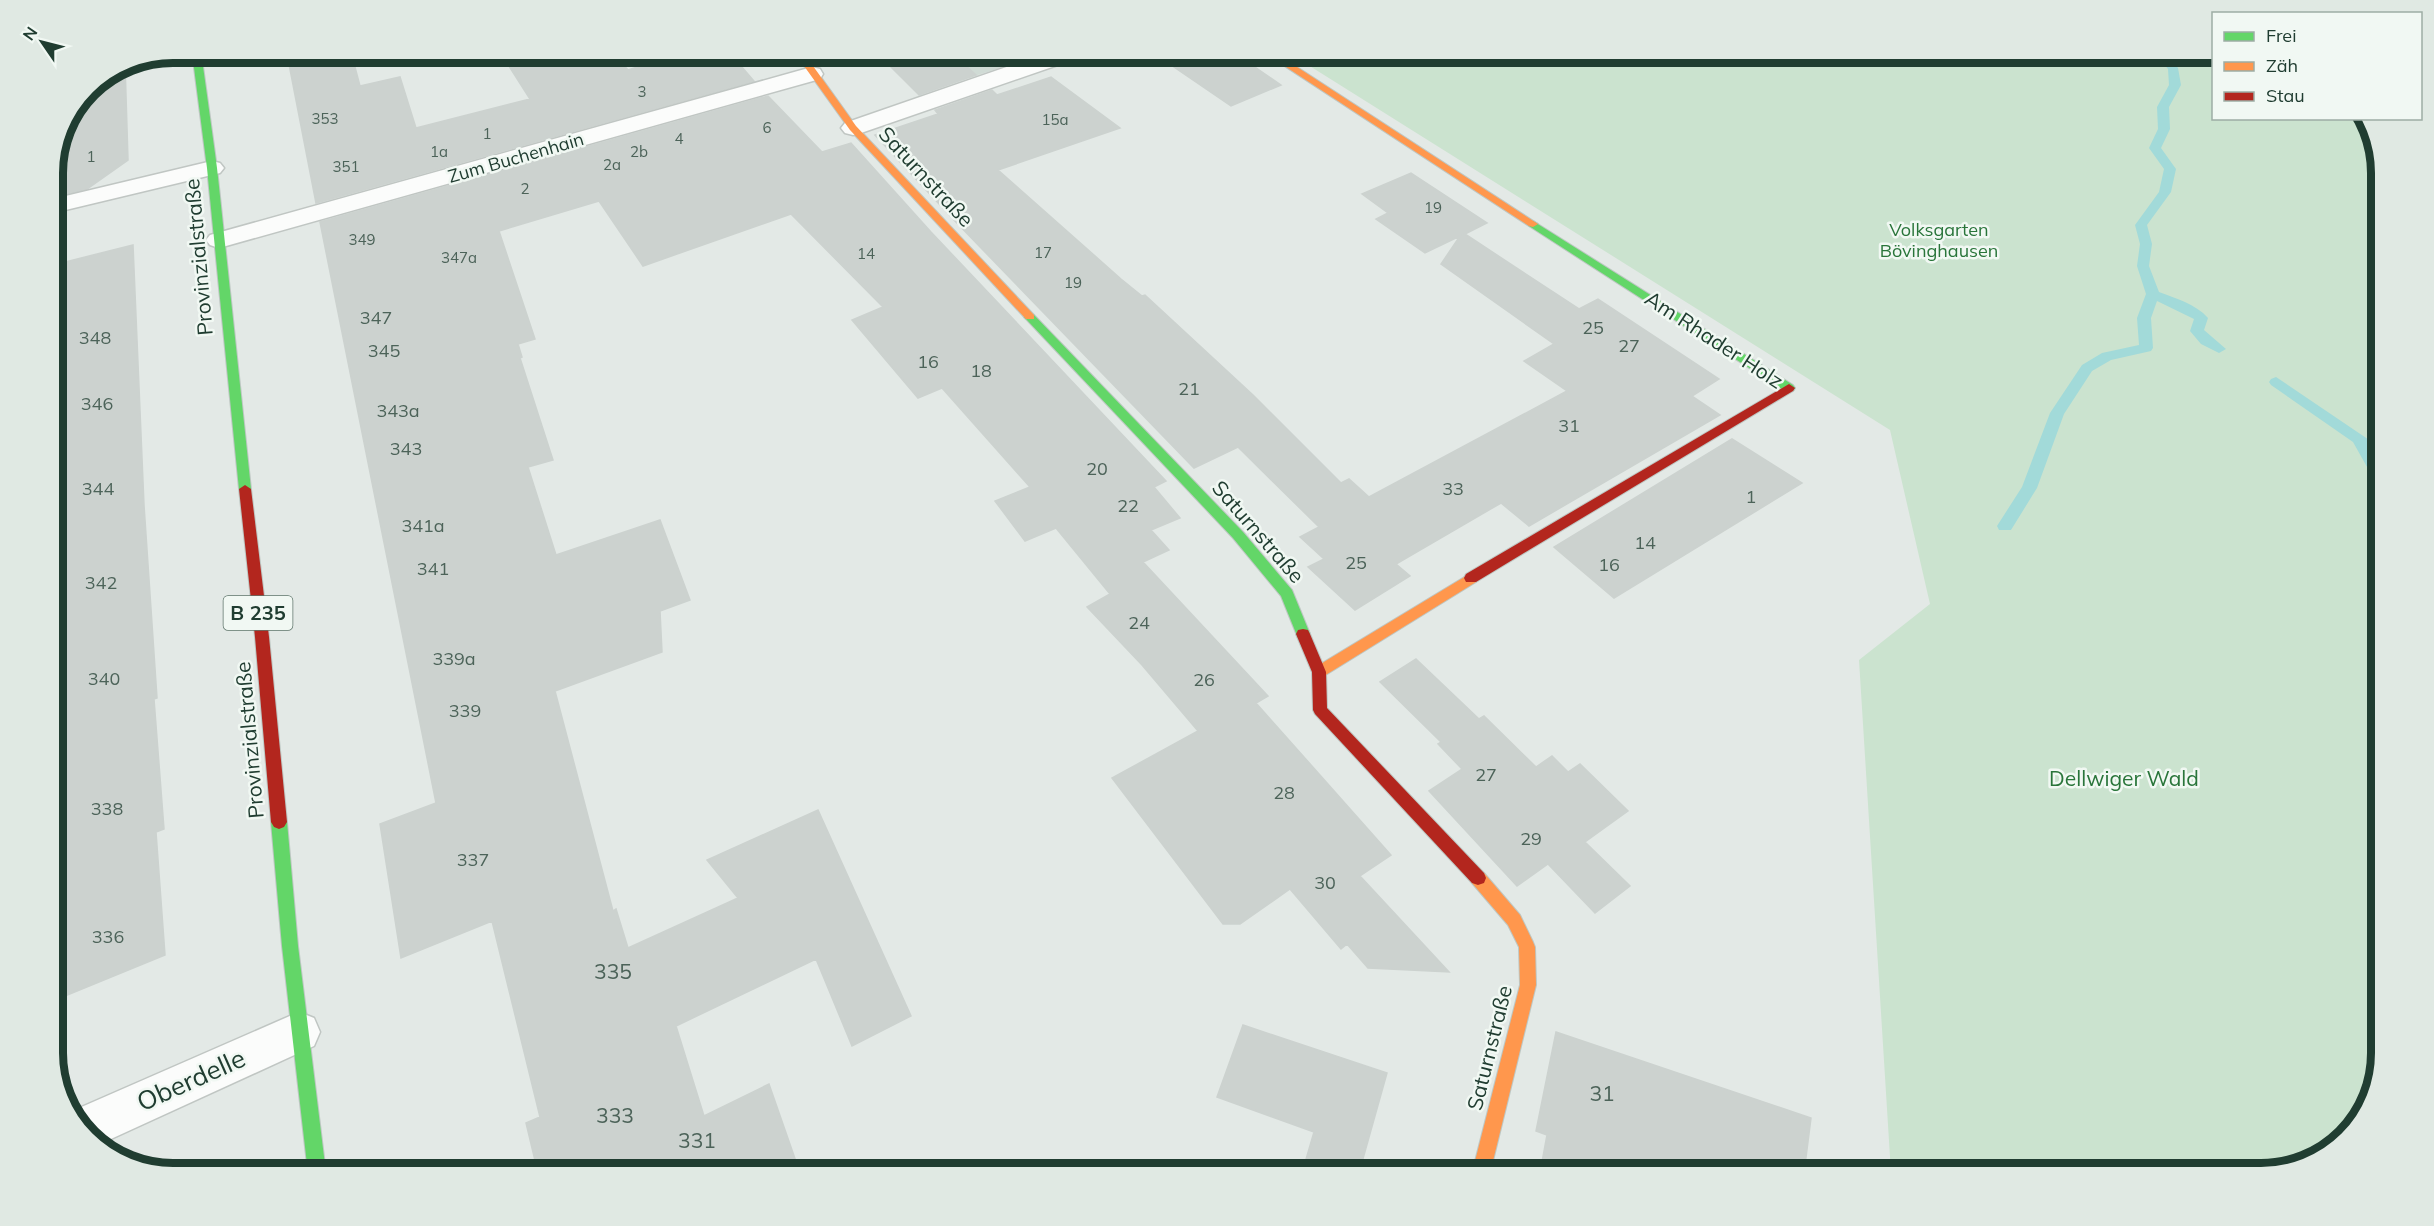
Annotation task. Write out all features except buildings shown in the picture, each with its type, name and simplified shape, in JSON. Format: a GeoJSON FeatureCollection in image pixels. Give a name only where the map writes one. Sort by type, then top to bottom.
{"type":"FeatureCollection","features":[{"type":"Feature","properties":{"kind":"street","name":"Provinzialstraße"},"geometry":{"type":"LineString","coordinates":[[197,63],[212,168],[262,637],[290,946],[316,1163]]}},
{"type":"Feature","properties":{"kind":"street","name":"Saturnstraße"},"geometry":{"type":"LineString","coordinates":[[805,63],[853,128],[942,226],[1238,535],[1287,594],[1319,672],[1320,710],[1476,875],[1514,920],[1527,947],[1528,985],[1484,1163]]}},
{"type":"Feature","properties":{"kind":"street"},"geometry":{"type":"LineString","coordinates":[[853,128],[1040,63]]}},
{"type":"Feature","properties":{"kind":"street","name":"Am Rhader Holz"},"geometry":{"type":"LineString","coordinates":[[1284,63],[1790,389],[1466,581],[1319,672]]}},
{"type":"Feature","properties":{"kind":"street","name":"Zum Buchenhain"},"geometry":{"type":"LineString","coordinates":[[219,240],[812,74]]}},
{"type":"Feature","properties":{"kind":"street"},"geometry":{"type":"LineString","coordinates":[[63,204],[212,168]]}},
{"type":"Feature","properties":{"kind":"street","name":"Oberdelle"},"geometry":{"type":"LineString","coordinates":[[90,1126],[299,1032]]}},
{"type":"Feature","properties":{"kind":"shaded area"},"geometry":{"type":"Polygon","coordinates":[[[887,63],[1015,63],[924,92],[887,63]]]}},
{"type":"Feature","properties":{"kind":"green space","name":"Dellwiger Wald"},"geometry":{"type":"Polygon","coordinates":[[[1305,63],[2212,63],[2212,120],[2357,120],[2365,138],[2371,166],[2371,1053],[2367,1081],[2360,1102],[2339,1131],[2316,1148],[2289,1159],[2261,1163],[1890,1163],[1859,660],[1930,604],[1890,430],[1305,63]]]}},
{"type":"Feature","properties":{"kind":"waterway"},"geometry":{"type":"LineString","coordinates":[[2153,294],[2143,266],[2146,244],[2141,225],[2165,192],[2170,169],[2155,148],[2164,129],[2163,107],[2175,85],[2173,68],[2169,63]]}},
{"type":"Feature","properties":{"kind":"waterway"},"geometry":{"type":"LineString","coordinates":[[2005,526],[2029,488],[2057,413],[2087,368],[2107,356],[2146,348],[2144,318],[2153,294]]}},
{"type":"Feature","properties":{"kind":"waterway"},"geometry":{"type":"LineString","coordinates":[[2153,294],[2186,308],[2201,318],[2197,331],[2206,341],[2219,349]]}},
{"type":"Feature","properties":{"kind":"waterway"},"geometry":{"type":"LineString","coordinates":[[2276,382],[2371,448]]}},
{"type":"Feature","properties":{"kind":"waterway"},"geometry":{"type":"LineString","coordinates":[[2359,444],[2371,463]]}},
{"type":"Feature","properties":{"kind":"traffic: fast"},"geometry":{"type":"LineString","coordinates":[[198,63],[212,168],[245,489]]}},
{"type":"Feature","properties":{"kind":"traffic: fast"},"geometry":{"type":"LineString","coordinates":[[1533,224],[1789,388]]}},
{"type":"Feature","properties":{"kind":"traffic: fast"},"geometry":{"type":"LineString","coordinates":[[1030,317],[1238,535],[1287,594],[1303,634]]}},
{"type":"Feature","properties":{"kind":"traffic: fast"},"geometry":{"type":"LineString","coordinates":[[279,822],[290,946],[316,1163]]}},
{"type":"Feature","properties":{"kind":"traffic: slow"},"geometry":{"type":"LineString","coordinates":[[806,63],[853,128],[1030,317]]}},
{"type":"Feature","properties":{"kind":"traffic: slow"},"geometry":{"type":"LineString","coordinates":[[1284,63],[1533,224]]}},
{"type":"Feature","properties":{"kind":"traffic: slow"},"geometry":{"type":"LineString","coordinates":[[1319,672],[1471,578]]}},
{"type":"Feature","properties":{"kind":"traffic: slow"},"geometry":{"type":"LineString","coordinates":[[1478,878],[1514,920],[1527,947],[1528,985],[1484,1163]]}},
{"type":"Feature","properties":{"kind":"traffic: jam"},"geometry":{"type":"LineString","coordinates":[[1471,578],[1789,388]]}},
{"type":"Feature","properties":{"kind":"traffic: jam"},"geometry":{"type":"LineString","coordinates":[[245,489],[262,637],[279,822]]}},
{"type":"Feature","properties":{"kind":"traffic: jam"},"geometry":{"type":"LineString","coordinates":[[1303,634],[1319,672],[1320,710],[1478,878]]}},
{"type":"Feature","properties":{"kind":"park label","name":"Volksgarten Bövinghausen"},"geometry":{"type":"Point","coordinates":[1939,240]}}]}
